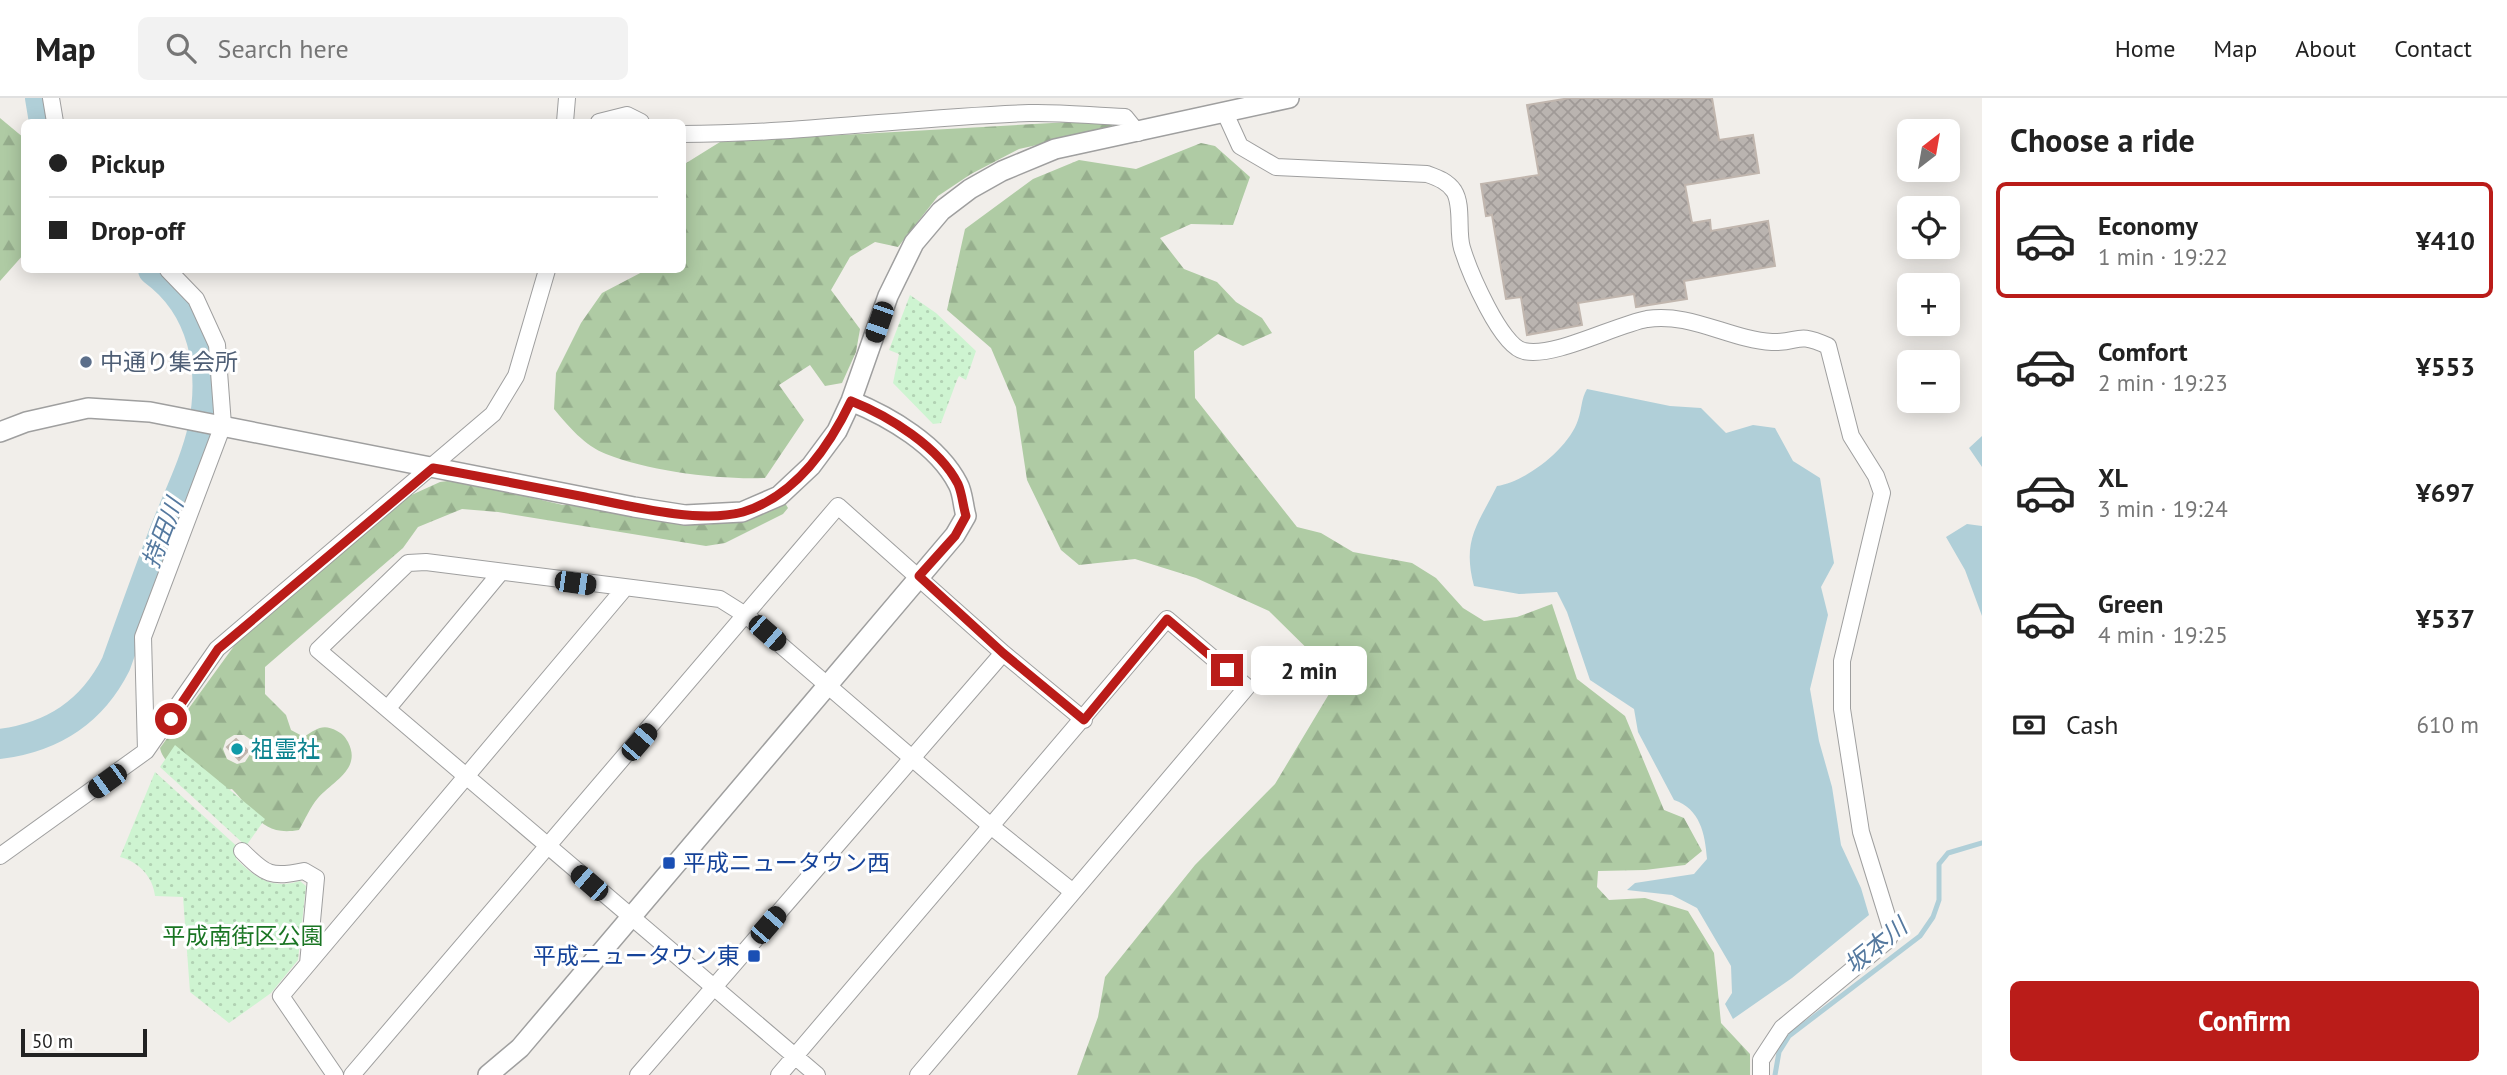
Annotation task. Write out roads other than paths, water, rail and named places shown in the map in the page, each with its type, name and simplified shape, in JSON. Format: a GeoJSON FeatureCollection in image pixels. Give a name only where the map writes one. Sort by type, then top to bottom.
{"type":"FeatureCollection","features":[{"type":"Feature","properties":{"kind":"street"},"geometry":{"type":"LineString","coordinates":[[51,98],[54,119]]}},
{"type":"Feature","properties":{"kind":"street"},"geometry":{"type":"LineString","coordinates":[[565,119],[567,98]]}},
{"type":"Feature","properties":{"kind":"street"},"geometry":{"type":"LineString","coordinates":[[0,432],[26,422],[88,408],[150,412],[685,515],[742,512],[779,496],[811,466],[837,431],[851,401],[888,296],[914,243],[941,211],[1002,171],[1055,149],[1289,98]]}},
{"type":"Feature","properties":{"kind":"street"},"geometry":{"type":"LineString","coordinates":[[686,134],[872,126],[1031,113],[1125,117],[1138,133]]}},
{"type":"Feature","properties":{"kind":"street"},"geometry":{"type":"LineString","coordinates":[[1225,113],[1240,146],[1276,167],[1427,174],[1444,180],[1455,193],[1461,247],[1494,320],[1508,341],[1523,351],[1550,349],[1649,319],[1680,320],[1773,342],[1806,336],[1828,345],[1851,436],[1876,476],[1882,494],[1842,661],[1842,709],[1861,832],[1892,932],[1782,1028],[1761,1060],[1761,1075]]}},
{"type":"Feature","properties":{"kind":"street"},"geometry":{"type":"LineString","coordinates":[[611,119],[627,115],[635,119]]}},
{"type":"Feature","properties":{"kind":"street"},"geometry":{"type":"LineString","coordinates":[[146,751],[143,637],[218,424],[217,345],[196,299],[171,273]]}},
{"type":"Feature","properties":{"kind":"street"},"geometry":{"type":"LineString","coordinates":[[0,856],[146,751],[218,649],[493,414],[516,376],[546,273]]}},
{"type":"Feature","properties":{"kind":"street"},"geometry":{"type":"LineString","coordinates":[[488,1075],[520,1048],[955,536],[966,516],[959,485],[942,461],[888,416],[851,401]]}},
{"type":"Feature","properties":{"kind":"street"},"geometry":{"type":"LineString","coordinates":[[352,1075],[747,616],[838,506],[1003,653],[1084,720]]}},
{"type":"Feature","properties":{"kind":"street"},"geometry":{"type":"LineString","coordinates":[[817,1075],[630,919],[318,650],[408,563],[426,562],[720,599],[747,616],[992,827],[1073,892]]}},
{"type":"Feature","properties":{"kind":"street"},"geometry":{"type":"LineString","coordinates":[[388,708],[501,572]]}},
{"type":"Feature","properties":{"kind":"street"},"geometry":{"type":"LineString","coordinates":[[335,1075],[281,996],[624,589]]}},
{"type":"Feature","properties":{"kind":"street"},"geometry":{"type":"LineString","coordinates":[[779,1075],[1084,720],[1167,619],[1247,687],[918,1075]]}},
{"type":"Feature","properties":{"kind":"street"},"geometry":{"type":"LineString","coordinates":[[638,1075],[1003,653]]}},
{"type":"Feature","properties":{"kind":"street"},"geometry":{"type":"LineString","coordinates":[[242,851],[263,872],[286,876],[304,871],[316,878],[308,964]]}},
{"type":"Feature","properties":{"kind":"water"},"geometry":{"type":"Polygon","coordinates":[[[1587,389],[1670,406],[1701,408],[1726,433],[1753,425],[1775,428],[1793,461],[1820,478],[1834,563],[1821,587],[1828,615],[1810,689],[1819,741],[1832,787],[1841,845],[1861,888],[1869,915],[1792,978],[1733,1019],[1725,1004],[1732,993],[1731,966],[1697,908],[1672,895],[1627,890],[1635,883],[1694,874],[1707,859],[1700,823],[1690,809],[1674,800],[1638,732],[1634,709],[1590,680],[1567,612],[1557,592],[1519,594],[1474,586],[1471,545],[1478,523],[1497,486],[1533,471],[1566,442],[1578,420],[1587,389]]]}},
{"type":"Feature","properties":{"kind":"water"},"geometry":{"type":"Polygon","coordinates":[[[1982,436],[1982,467],[1969,448],[1982,436]]]}},
{"type":"Feature","properties":{"kind":"water"},"geometry":{"type":"Polygon","coordinates":[[[1967,524],[1982,526],[1982,616],[1965,570],[1946,537],[1967,524]]]}},
{"type":"Feature","properties":{"kind":"waterway","name":"持田川"},"geometry":{"type":"LineString","coordinates":[[40,98],[44,119]]}},
{"type":"Feature","properties":{"kind":"waterway","name":"持田川"},"geometry":{"type":"LineString","coordinates":[[0,744],[19,741],[54,728],[83,709],[106,681],[116,664],[195,456],[206,406],[206,362],[202,341],[184,302],[156,273]]}},
{"type":"Feature","properties":{"kind":"waterway","name":"坂本川"},"geometry":{"type":"LineString","coordinates":[[1775,1075],[1779,1052],[1789,1036],[1920,936],[1933,917],[1939,900],[1939,864],[1948,853],[1982,843]]}},
{"type":"Feature","properties":{"kind":"place","name":"中通り集会所"},"geometry":{"type":"Point","coordinates":[86,362]}},
{"type":"Feature","properties":{"kind":"place","name":"祖霊社"},"geometry":{"type":"Point","coordinates":[237,749]}},
{"type":"Feature","properties":{"kind":"place","name":"平成ニュータウン西"},"geometry":{"type":"Point","coordinates":[669,863]}},
{"type":"Feature","properties":{"kind":"place","name":"平成ニュータウン東"},"geometry":{"type":"Point","coordinates":[754,956]}},
{"type":"Feature","properties":{"kind":"park label","name":"平成南街区公園"},"geometry":{"type":"Point","coordinates":[243,936]}}]}
